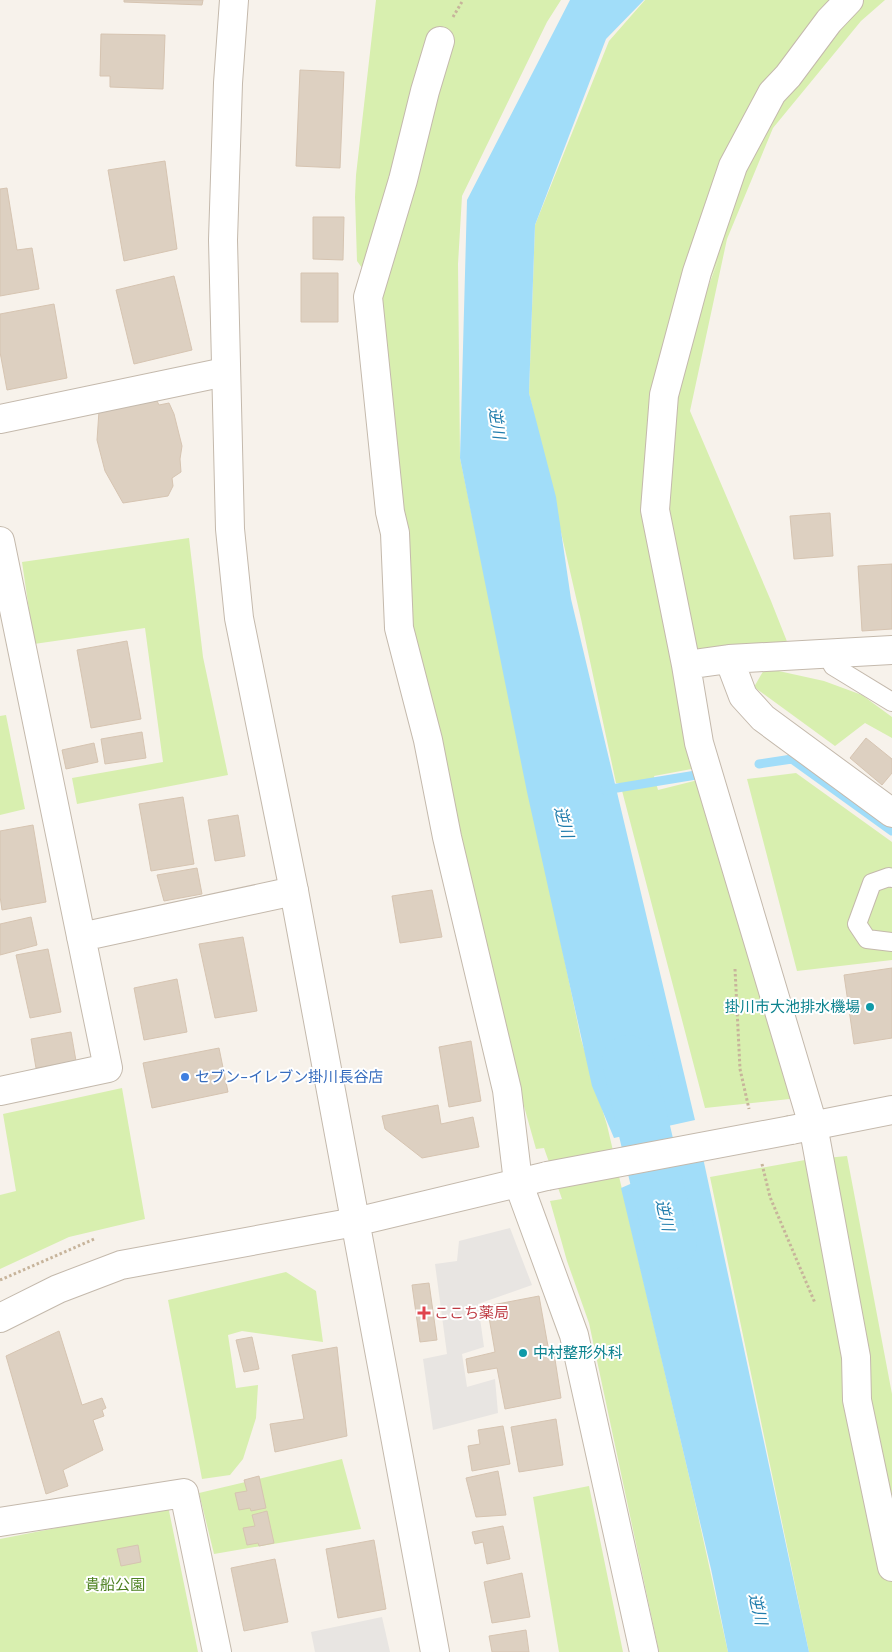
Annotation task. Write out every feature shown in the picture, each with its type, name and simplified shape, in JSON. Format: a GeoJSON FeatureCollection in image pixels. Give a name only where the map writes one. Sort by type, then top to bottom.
{"type":"FeatureCollection","features":[{"type":"Feature","properties":{"kind":"street"},"geometry":{"type":"LineString","coordinates":[[234,0],[228,82],[223,240],[230,529],[239,618],[294,891],[436,1652]]}},
{"type":"Feature","properties":{"kind":"street"},"geometry":{"type":"LineString","coordinates":[[849,0],[829,21],[788,76],[772,93],[733,166],[697,272],[664,395],[655,510],[686,665],[699,743],[802,1128],[856,1357],[857,1400],[892,1568]]}},
{"type":"Feature","properties":{"kind":"street"},"geometry":{"type":"LineString","coordinates":[[440,41],[425,91],[403,180],[368,297],[390,512],[396,533],[399,628],[428,740],[444,822],[507,1090],[518,1182],[574,1336],[644,1652]]}},
{"type":"Feature","properties":{"kind":"street"},"geometry":{"type":"LineString","coordinates":[[0,419],[225,372]]}},
{"type":"Feature","properties":{"kind":"street"},"geometry":{"type":"LineString","coordinates":[[0,541],[108,1068],[0,1091]]}},
{"type":"Feature","properties":{"kind":"street"},"geometry":{"type":"LineString","coordinates":[[686,665],[729,659],[892,650]]}},
{"type":"Feature","properties":{"kind":"street"},"geometry":{"type":"LineString","coordinates":[[729,659],[743,696],[763,718],[892,813]]}},
{"type":"Feature","properties":{"kind":"street"},"geometry":{"type":"LineString","coordinates":[[81,937],[294,891]]}},
{"type":"Feature","properties":{"kind":"street"},"geometry":{"type":"LineString","coordinates":[[0,1318],[58,1289],[121,1265],[355,1222],[518,1182],[892,1110]]}},
{"type":"Feature","properties":{"kind":"street"},"geometry":{"type":"LineString","coordinates":[[0,1522],[184,1493],[218,1652]]}},
{"type":"Feature","properties":{"kind":"lane"},"geometry":{"type":"LineString","coordinates":[[826,654],[833,666],[892,702]]}},
{"type":"Feature","properties":{"kind":"lane"},"geometry":{"type":"LineString","coordinates":[[892,878],[889,877],[872,883],[857,924],[867,939],[892,942]]}},
{"type":"Feature","properties":{"kind":"path"},"geometry":{"type":"LineString","coordinates":[[0,1280],[94,1238]]}},
{"type":"Feature","properties":{"kind":"green space"},"geometry":{"type":"Polygon","coordinates":[[[376,0],[561,0],[547,22],[462,196],[458,264],[460,458],[581,1039],[607,1125],[728,1652],[659,1652],[589,1323],[567,1261],[550,1201],[562,1199],[544,1148],[536,1149],[440,807],[399,628],[382,296],[357,261],[356,175],[376,0]]]}},
{"type":"Feature","properties":{"kind":"green space"},"geometry":{"type":"Polygon","coordinates":[[[645,0],[885,0],[861,21],[773,128],[727,239],[690,411],[788,644],[689,656],[663,504],[664,399],[720,256],[662,395],[649,518],[697,768],[654,776],[658,790],[698,780],[808,1097],[705,1108],[620,783],[616,783],[581,619],[529,393],[535,225],[609,41],[645,0]]]}},
{"type":"Feature","properties":{"kind":"green space"},"geometry":{"type":"Polygon","coordinates":[[[189,538],[203,657],[228,775],[77,804],[72,778],[163,762],[145,628],[34,644],[22,562],[189,538]]]}},
{"type":"Feature","properties":{"kind":"green space"},"geometry":{"type":"Polygon","coordinates":[[[765,668],[824,681],[862,695],[892,717],[892,738],[865,723],[835,746],[754,687],[765,668]]]}},
{"type":"Feature","properties":{"kind":"green space"},"geometry":{"type":"Polygon","coordinates":[[[6,715],[25,809],[0,815],[0,716],[6,715]]]}},
{"type":"Feature","properties":{"kind":"green space"},"geometry":{"type":"Polygon","coordinates":[[[796,773],[892,842],[892,960],[797,971],[747,779],[796,773]]]}},
{"type":"Feature","properties":{"kind":"green space"},"geometry":{"type":"Polygon","coordinates":[[[122,1088],[145,1219],[69,1237],[0,1269],[0,1195],[16,1191],[3,1114],[122,1088]]]}},
{"type":"Feature","properties":{"kind":"green space"},"geometry":{"type":"Polygon","coordinates":[[[847,1156],[892,1394],[892,1652],[809,1652],[710,1177],[805,1160],[847,1156]]]}},
{"type":"Feature","properties":{"kind":"green space"},"geometry":{"type":"Polygon","coordinates":[[[286,1272],[316,1291],[323,1342],[242,1331],[228,1335],[236,1388],[258,1385],[256,1418],[243,1459],[230,1475],[202,1479],[168,1300],[286,1272]]]}},
{"type":"Feature","properties":{"kind":"green space"},"geometry":{"type":"Polygon","coordinates":[[[342,1459],[361,1529],[214,1554],[199,1493],[342,1459]]]}},
{"type":"Feature","properties":{"kind":"green space"},"geometry":{"type":"Polygon","coordinates":[[[589,1486],[623,1652],[559,1652],[533,1497],[589,1486]]]}},
{"type":"Feature","properties":{"kind":"green space","name":"貴船公園"},"geometry":{"type":"Polygon","coordinates":[[[168,1506],[198,1652],[0,1652],[0,1539],[168,1506]]]}},
{"type":"Feature","properties":{"kind":"shaded area"},"geometry":{"type":"Polygon","coordinates":[[[510,1228],[532,1285],[478,1304],[484,1347],[462,1354],[467,1387],[495,1379],[498,1413],[433,1430],[423,1359],[447,1354],[435,1264],[457,1261],[459,1241],[510,1228]]]}},
{"type":"Feature","properties":{"kind":"shaded area"},"geometry":{"type":"Polygon","coordinates":[[[382,1617],[390,1652],[315,1652],[311,1632],[382,1617]]]}},
{"type":"Feature","properties":{"kind":"water"},"geometry":{"type":"Polygon","coordinates":[[[570,0],[644,0],[606,39],[535,225],[529,393],[556,497],[571,599],[695,1120],[614,1138],[592,1086],[527,792],[460,458],[467,200],[570,0]]]}},
{"type":"Feature","properties":{"kind":"water"},"geometry":{"type":"Polygon","coordinates":[[[702,1153],[809,1652],[728,1652],[711,1569],[621,1188],[702,1153]]]}},
{"type":"Feature","properties":{"kind":"building"},"geometry":{"type":"Polygon","coordinates":[[[124,0],[203,0],[202,5],[124,2],[124,0]]]}},
{"type":"Feature","properties":{"kind":"building"},"geometry":{"type":"Polygon","coordinates":[[[101,34],[165,35],[163,89],[110,87],[110,76],[100,76],[101,34]]]}},
{"type":"Feature","properties":{"kind":"building"},"geometry":{"type":"Polygon","coordinates":[[[300,70],[344,72],[340,168],[296,166],[300,70]]]}},
{"type":"Feature","properties":{"kind":"building"},"geometry":{"type":"Polygon","coordinates":[[[165,161],[177,249],[124,261],[108,170],[165,161]]]}},
{"type":"Feature","properties":{"kind":"building"},"geometry":{"type":"Polygon","coordinates":[[[7,188],[17,250],[32,248],[39,289],[0,296],[0,189],[7,188]]]}},
{"type":"Feature","properties":{"kind":"building"},"geometry":{"type":"Polygon","coordinates":[[[313,217],[344,217],[343,260],[313,259],[313,217]]]}},
{"type":"Feature","properties":{"kind":"building"},"geometry":{"type":"Polygon","coordinates":[[[301,273],[338,273],[338,322],[301,322],[301,273]]]}},
{"type":"Feature","properties":{"kind":"building"},"geometry":{"type":"Polygon","coordinates":[[[174,276],[192,350],[134,364],[116,290],[174,276]]]}},
{"type":"Feature","properties":{"kind":"building"},"geometry":{"type":"Polygon","coordinates":[[[54,304],[67,378],[7,390],[0,352],[0,314],[54,304]]]}},
{"type":"Feature","properties":{"kind":"building"},"geometry":{"type":"Polygon","coordinates":[[[152,391],[159,405],[169,403],[174,414],[182,446],[181,472],[172,478],[173,486],[168,496],[123,503],[105,471],[97,440],[99,411],[152,391]]]}},
{"type":"Feature","properties":{"kind":"building"},"geometry":{"type":"Polygon","coordinates":[[[830,513],[833,556],[794,559],[790,516],[830,513]]]}},
{"type":"Feature","properties":{"kind":"building"},"geometry":{"type":"Polygon","coordinates":[[[892,564],[892,629],[862,631],[858,566],[892,564]]]}},
{"type":"Feature","properties":{"kind":"building"},"geometry":{"type":"Polygon","coordinates":[[[127,641],[141,719],[91,728],[77,650],[127,641]]]}},
{"type":"Feature","properties":{"kind":"building"},"geometry":{"type":"Polygon","coordinates":[[[142,732],[146,758],[105,764],[101,739],[142,732]]]}},
{"type":"Feature","properties":{"kind":"building"},"geometry":{"type":"Polygon","coordinates":[[[866,738],[892,759],[892,773],[882,785],[850,758],[866,738]]]}},
{"type":"Feature","properties":{"kind":"building"},"geometry":{"type":"Polygon","coordinates":[[[94,743],[98,762],[66,769],[62,750],[94,743]]]}},
{"type":"Feature","properties":{"kind":"building"},"geometry":{"type":"Polygon","coordinates":[[[183,797],[194,864],[151,871],[139,804],[183,797]]]}},
{"type":"Feature","properties":{"kind":"building"},"geometry":{"type":"Polygon","coordinates":[[[238,815],[245,856],[215,861],[208,820],[238,815]]]}},
{"type":"Feature","properties":{"kind":"building"},"geometry":{"type":"Polygon","coordinates":[[[33,825],[46,902],[2,910],[0,896],[0,831],[33,825]]]}},
{"type":"Feature","properties":{"kind":"building"},"geometry":{"type":"Polygon","coordinates":[[[197,868],[202,894],[164,901],[157,875],[197,868]]]}},
{"type":"Feature","properties":{"kind":"building"},"geometry":{"type":"Polygon","coordinates":[[[432,890],[442,937],[400,943],[392,896],[432,890]]]}},
{"type":"Feature","properties":{"kind":"building"},"geometry":{"type":"Polygon","coordinates":[[[31,917],[37,945],[0,955],[0,924],[31,917]]]}},
{"type":"Feature","properties":{"kind":"building"},"geometry":{"type":"Polygon","coordinates":[[[243,937],[257,1011],[215,1018],[199,944],[243,937]]]}},
{"type":"Feature","properties":{"kind":"building"},"geometry":{"type":"Polygon","coordinates":[[[48,949],[61,1012],[30,1018],[16,955],[48,949]]]}},
{"type":"Feature","properties":{"kind":"building","name":"掛川市大池排水機場"},"geometry":{"type":"Polygon","coordinates":[[[892,968],[892,1038],[854,1044],[844,975],[892,968]]]}},
{"type":"Feature","properties":{"kind":"building"},"geometry":{"type":"Polygon","coordinates":[[[177,979],[187,1032],[144,1040],[134,988],[177,979]]]}},
{"type":"Feature","properties":{"kind":"building"},"geometry":{"type":"Polygon","coordinates":[[[71,1032],[76,1061],[36,1068],[31,1039],[71,1032]]]}},
{"type":"Feature","properties":{"kind":"building"},"geometry":{"type":"Polygon","coordinates":[[[471,1041],[481,1101],[449,1107],[439,1047],[471,1041]]]}},
{"type":"Feature","properties":{"kind":"building","name":"セブン−イレブン掛川長谷店"},"geometry":{"type":"Polygon","coordinates":[[[219,1048],[228,1092],[152,1108],[143,1063],[219,1048]]]}},
{"type":"Feature","properties":{"kind":"building"},"geometry":{"type":"Polygon","coordinates":[[[438,1105],[441,1124],[473,1117],[479,1147],[422,1158],[385,1129],[382,1116],[438,1105]]]}},
{"type":"Feature","properties":{"kind":"building","name":"ここち薬局"},"geometry":{"type":"Polygon","coordinates":[[[429,1283],[437,1340],[420,1342],[412,1285],[429,1283]]]}},
{"type":"Feature","properties":{"kind":"building","name":"中村整形外科"},"geometry":{"type":"Polygon","coordinates":[[[539,1296],[549,1352],[554,1353],[561,1398],[505,1409],[497,1368],[468,1373],[466,1359],[495,1352],[487,1306],[539,1296]]]}},
{"type":"Feature","properties":{"kind":"building"},"geometry":{"type":"Polygon","coordinates":[[[59,1331],[82,1405],[102,1398],[106,1408],[102,1410],[104,1416],[93,1420],[103,1450],[63,1470],[68,1486],[46,1494],[6,1356],[59,1331]]]}},
{"type":"Feature","properties":{"kind":"building"},"geometry":{"type":"Polygon","coordinates":[[[252,1337],[259,1369],[244,1372],[236,1340],[252,1337]]]}},
{"type":"Feature","properties":{"kind":"building"},"geometry":{"type":"Polygon","coordinates":[[[337,1347],[347,1436],[275,1452],[270,1424],[304,1419],[292,1355],[337,1347]]]}},
{"type":"Feature","properties":{"kind":"building"},"geometry":{"type":"Polygon","coordinates":[[[556,1419],[563,1465],[519,1472],[511,1427],[556,1419]]]}},
{"type":"Feature","properties":{"kind":"building"},"geometry":{"type":"Polygon","coordinates":[[[503,1426],[510,1464],[472,1471],[468,1446],[480,1444],[478,1430],[503,1426]]]}},
{"type":"Feature","properties":{"kind":"building"},"geometry":{"type":"Polygon","coordinates":[[[498,1471],[506,1515],[476,1517],[466,1478],[498,1471]]]}},
{"type":"Feature","properties":{"kind":"building"},"geometry":{"type":"Polygon","coordinates":[[[259,1476],[266,1508],[251,1511],[250,1508],[239,1510],[235,1493],[247,1491],[244,1480],[259,1476]]]}},
{"type":"Feature","properties":{"kind":"building"},"geometry":{"type":"Polygon","coordinates":[[[267,1511],[274,1543],[259,1546],[258,1543],[247,1545],[243,1528],[255,1526],[252,1515],[267,1511]]]}},
{"type":"Feature","properties":{"kind":"building"},"geometry":{"type":"Polygon","coordinates":[[[503,1526],[510,1559],[487,1564],[483,1542],[475,1544],[472,1532],[503,1526]]]}},
{"type":"Feature","properties":{"kind":"building"},"geometry":{"type":"Polygon","coordinates":[[[374,1540],[386,1609],[338,1618],[326,1549],[374,1540]]]}},
{"type":"Feature","properties":{"kind":"building"},"geometry":{"type":"Polygon","coordinates":[[[138,1545],[141,1562],[121,1566],[117,1549],[138,1545]]]}},
{"type":"Feature","properties":{"kind":"building"},"geometry":{"type":"Polygon","coordinates":[[[275,1559],[288,1622],[244,1631],[231,1568],[275,1559]]]}},
{"type":"Feature","properties":{"kind":"building"},"geometry":{"type":"Polygon","coordinates":[[[522,1573],[530,1617],[492,1623],[484,1582],[522,1573]]]}},
{"type":"Feature","properties":{"kind":"building"},"geometry":{"type":"Polygon","coordinates":[[[526,1630],[529,1652],[492,1652],[489,1636],[526,1630]]]}},
{"type":"Feature","properties":{"kind":"waterway"},"geometry":{"type":"LineString","coordinates":[[759,764],[792,759],[892,831]]}},
{"type":"Feature","properties":{"kind":"waterway"},"geometry":{"type":"LineString","coordinates":[[605,790],[696,775]]}},
{"type":"Feature","properties":{"kind":"waterway","name":"逆川"},"geometry":{"type":"LineString","coordinates":[[628,1061],[671,1243]]}},
{"type":"Feature","properties":{"kind":"place","name":"掛川市大池排水機場"},"geometry":{"type":"Point","coordinates":[870,1007]}},
{"type":"Feature","properties":{"kind":"place","name":"セブン−イレブン掛川長谷店"},"geometry":{"type":"Point","coordinates":[185,1077]}},
{"type":"Feature","properties":{"kind":"place","name":"ここち薬局"},"geometry":{"type":"Point","coordinates":[424,1313]}},
{"type":"Feature","properties":{"kind":"place","name":"中村整形外科"},"geometry":{"type":"Point","coordinates":[523,1353]}}]}
